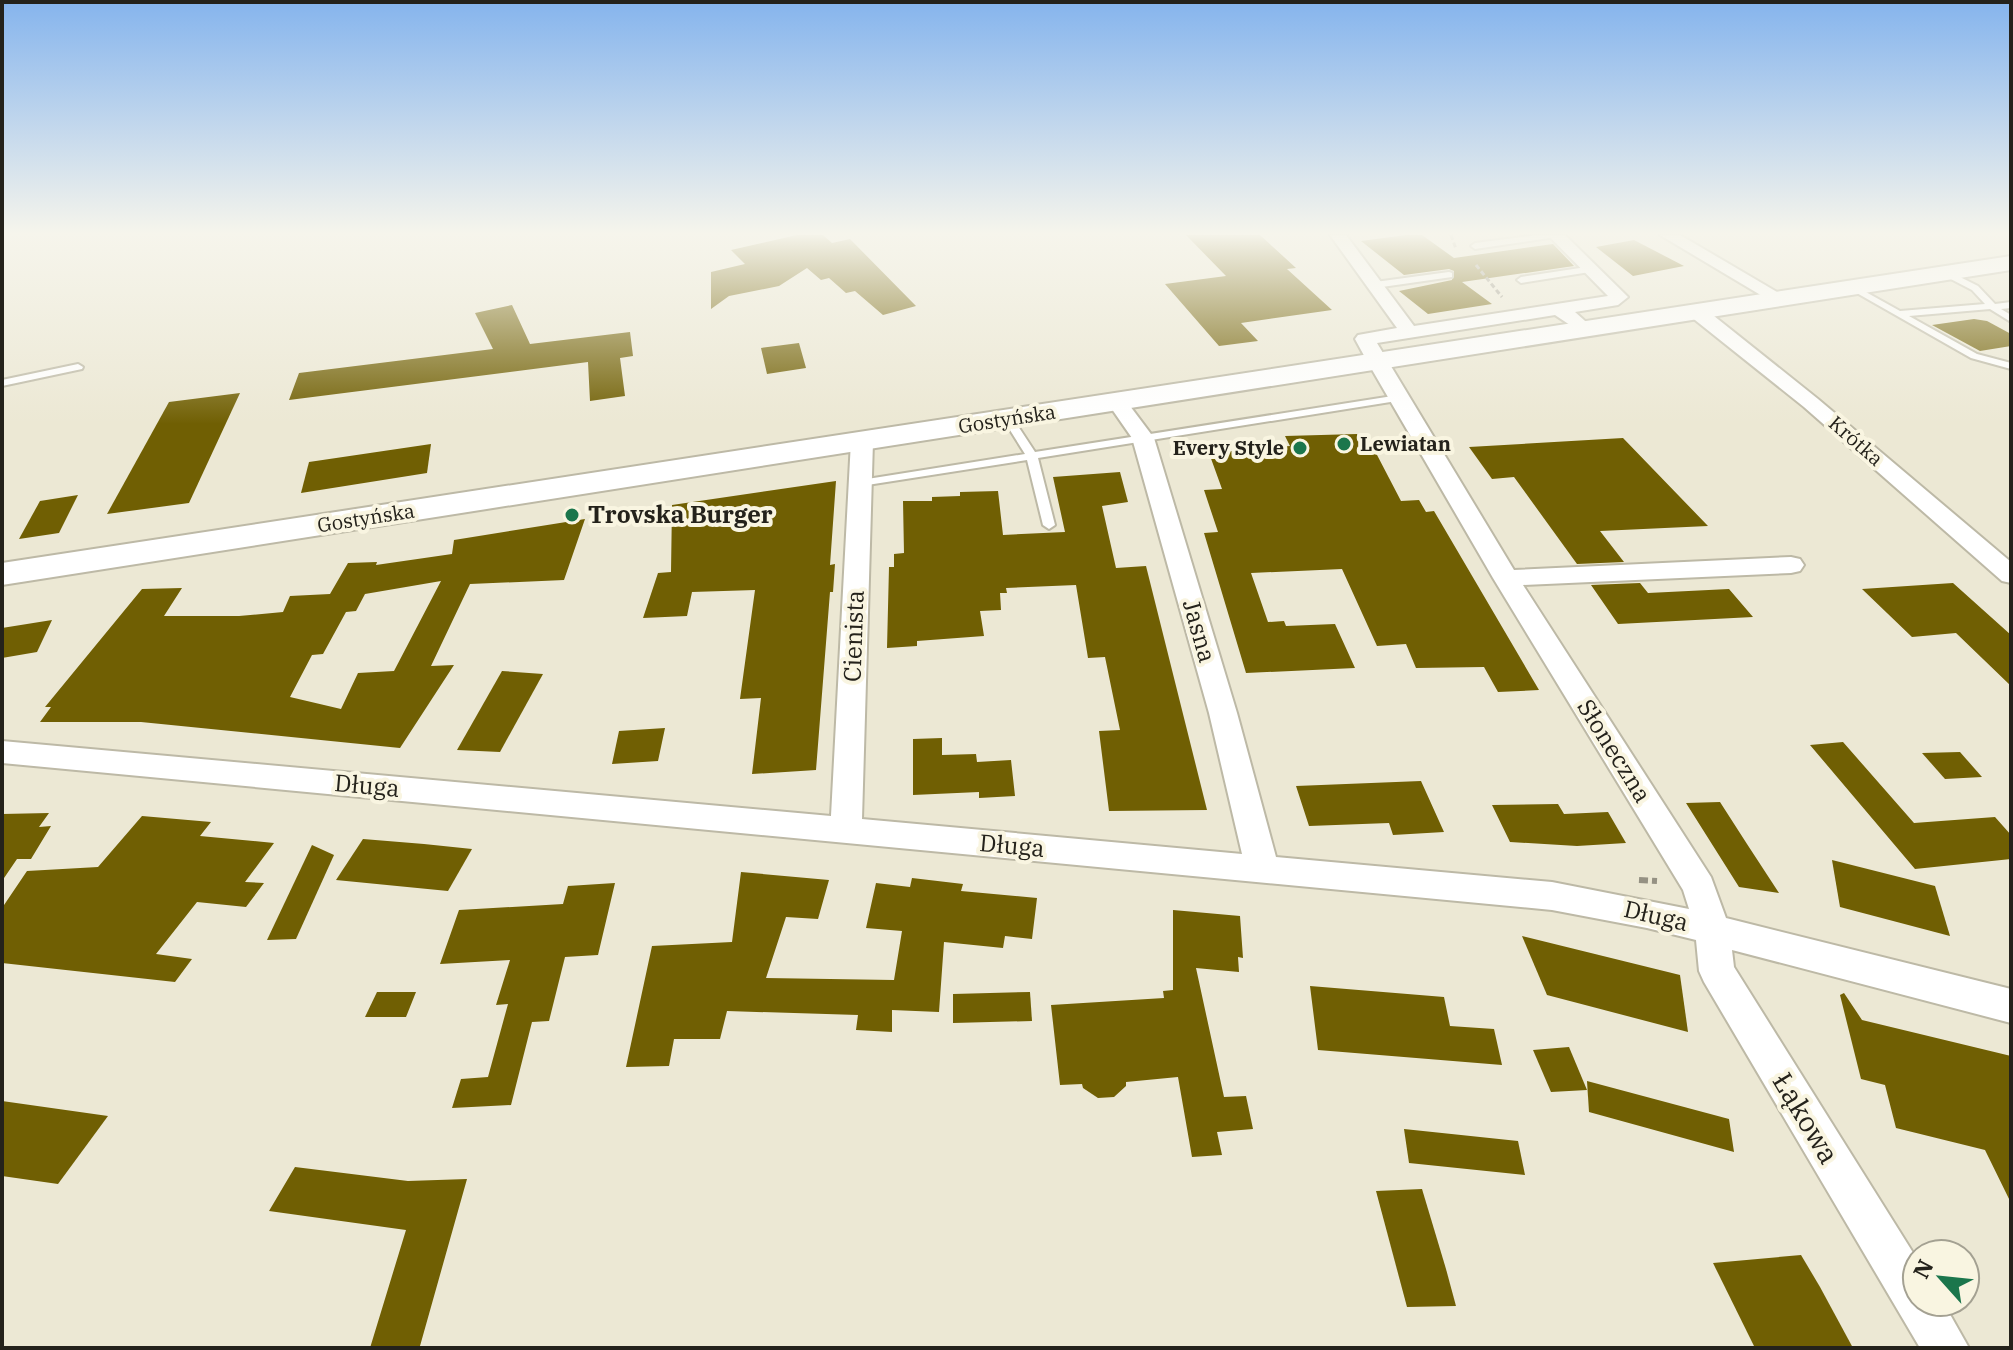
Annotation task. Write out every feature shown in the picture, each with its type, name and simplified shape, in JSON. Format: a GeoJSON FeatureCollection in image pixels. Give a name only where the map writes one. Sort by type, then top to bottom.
{"type":"FeatureCollection","features":[{"type":"Feature","properties":{"kind":"main road","name":"Gostyńska"},"geometry":{"type":"LineString","coordinates":[[2,574],[1787,298]]}},
{"type":"Feature","properties":{"kind":"street"},"geometry":{"type":"LineString","coordinates":[[1384,298],[1409,332]]}},
{"type":"Feature","properties":{"kind":"street"},"geometry":{"type":"LineString","coordinates":[[1377,361],[1365,339],[1617,298]]}},
{"type":"Feature","properties":{"kind":"street"},"geometry":{"type":"LineString","coordinates":[[1559,309],[1585,329]]}},
{"type":"Feature","properties":{"kind":"street","name":"Krótka"},"geometry":{"type":"LineString","coordinates":[[1697,312],[1811,403],[2011,575]]}},
{"type":"Feature","properties":{"kind":"street","name":"Słoneczna"},"geometry":{"type":"LineString","coordinates":[[1377,361],[1506,578],[1699,887],[1712,929]]}},
{"type":"Feature","properties":{"kind":"street","name":"Jasna"},"geometry":{"type":"LineString","coordinates":[[1117,402],[1143,438],[1223,713],[1262,868]]}},
{"type":"Feature","properties":{"kind":"street","name":"Cienista"},"geometry":{"type":"LineString","coordinates":[[846,831],[862,441]]}},
{"type":"Feature","properties":{"kind":"street"},"geometry":{"type":"LineString","coordinates":[[1506,578],[1791,565]]}},
{"type":"Feature","properties":{"kind":"street","name":"Długa"},"geometry":{"type":"LineString","coordinates":[[2,752],[1552,896],[1712,929],[2011,1006]]}},
{"type":"Feature","properties":{"kind":"street","name":"Łąkowa"},"geometry":{"type":"LineString","coordinates":[[1712,929],[1717,971],[1901,1273]]}},
{"type":"Feature","properties":{"kind":"street","name":"Łąkowa"},"geometry":{"type":"LineString","coordinates":[[1928,1318],[1946,1348]]}},
{"type":"Feature","properties":{"kind":"lane"},"geometry":{"type":"LineString","coordinates":[[1870,298],[1974,356],[2011,366]]}},
{"type":"Feature","properties":{"kind":"lane"},"geometry":{"type":"LineString","coordinates":[[1985,298],[2011,319]]}},
{"type":"Feature","properties":{"kind":"lane"},"geometry":{"type":"LineString","coordinates":[[1898,314],[1995,309],[2011,305]]}},
{"type":"Feature","properties":{"kind":"lane"},"geometry":{"type":"LineString","coordinates":[[2,383],[78,367]]}},
{"type":"Feature","properties":{"kind":"lane"},"geometry":{"type":"LineString","coordinates":[[861,483],[1399,398]]}},
{"type":"Feature","properties":{"kind":"lane"},"geometry":{"type":"LineString","coordinates":[[1008,419],[1032,456],[1049,525]]}},
{"type":"Feature","properties":{"kind":"path"},"geometry":{"type":"LineString","coordinates":[[1503,298],[1525,314]]}},
{"type":"Feature","properties":{"kind":"building"},"geometry":{"type":"Polygon","coordinates":[[[711,298],[726,298],[711,309],[711,298]]]}},
{"type":"Feature","properties":{"kind":"building"},"geometry":{"type":"Polygon","coordinates":[[[863,298],[908,298],[916,306],[883,315],[863,298]]]}},
{"type":"Feature","properties":{"kind":"building"},"geometry":{"type":"Polygon","coordinates":[[[1177,298],[1319,298],[1332,310],[1241,323],[1258,341],[1219,346],[1177,298]]]}},
{"type":"Feature","properties":{"kind":"building"},"geometry":{"type":"Polygon","coordinates":[[[1408,298],[1484,298],[1492,304],[1428,314],[1408,298]]]}},
{"type":"Feature","properties":{"kind":"building"},"geometry":{"type":"Polygon","coordinates":[[[512,305],[530,344],[630,332],[633,356],[620,358],[625,396],[590,401],[588,362],[289,400],[299,373],[493,349],[475,313],[512,305]]]}},
{"type":"Feature","properties":{"kind":"building"},"geometry":{"type":"Polygon","coordinates":[[[1974,319],[1987,321],[2011,334],[2011,346],[1980,351],[1932,325],[1974,319]]]}},
{"type":"Feature","properties":{"kind":"building"},"geometry":{"type":"Polygon","coordinates":[[[799,343],[806,368],[767,374],[761,348],[799,343]]]}},
{"type":"Feature","properties":{"kind":"building"},"geometry":{"type":"Polygon","coordinates":[[[240,393],[189,503],[107,514],[169,402],[240,393]]]}},
{"type":"Feature","properties":{"kind":"building"},"geometry":{"type":"Polygon","coordinates":[[[1357,434],[1367,453],[1376,453],[1401,501],[1419,500],[1426,512],[1434,511],[1539,690],[1498,692],[1484,667],[1416,668],[1406,644],[1377,646],[1342,569],[1251,573],[1268,622],[1284,621],[1286,626],[1335,624],[1355,668],[1246,673],[1204,533],[1218,532],[1204,490],[1222,489],[1209,453],[1290,446],[1285,436],[1357,434]]]}},
{"type":"Feature","properties":{"kind":"building"},"geometry":{"type":"Polygon","coordinates":[[[1623,438],[1708,526],[1600,531],[1624,562],[1577,564],[1514,477],[1492,479],[1469,447],[1623,438]]]}},
{"type":"Feature","properties":{"kind":"building"},"geometry":{"type":"Polygon","coordinates":[[[431,444],[427,473],[301,493],[309,462],[431,444]]]}},
{"type":"Feature","properties":{"kind":"building"},"geometry":{"type":"Polygon","coordinates":[[[1120,472],[1128,502],[1102,506],[1116,568],[1146,566],[1207,810],[1109,811],[1099,731],[1120,730],[1105,657],[1088,658],[1076,585],[1006,588],[1007,593],[1000,593],[1001,610],[980,611],[984,636],[917,641],[917,646],[887,648],[889,567],[894,567],[894,554],[904,553],[903,501],[932,501],[932,497],[960,496],[960,492],[998,491],[1003,535],[1065,532],[1053,477],[1120,472]]]}},
{"type":"Feature","properties":{"kind":"building"},"geometry":{"type":"Polygon","coordinates":[[[836,481],[830,565],[835,564],[833,592],[830,592],[816,770],[752,774],[761,698],[740,699],[755,590],[692,592],[687,616],[643,618],[658,573],[671,572],[672,505],[836,481]]]}},
{"type":"Feature","properties":{"kind":"building"},"geometry":{"type":"Polygon","coordinates":[[[78,495],[59,533],[19,539],[40,501],[78,495]]]}},
{"type":"Feature","properties":{"kind":"building"},"geometry":{"type":"Polygon","coordinates":[[[585,519],[564,580],[470,584],[431,666],[454,665],[400,748],[141,722],[40,722],[51,707],[45,707],[142,589],[182,588],[164,616],[239,616],[283,612],[290,596],[330,594],[348,563],[377,562],[376,565],[452,554],[454,540],[585,519]],[[441,581],[365,594],[356,611],[346,612],[323,654],[312,655],[290,697],[341,709],[358,673],[394,671],[441,581]]]}},
{"type":"Feature","properties":{"kind":"building"},"geometry":{"type":"Polygon","coordinates":[[[1640,583],[1648,593],[1729,589],[1753,617],[1618,624],[1591,585],[1640,583]]]}},
{"type":"Feature","properties":{"kind":"building"},"geometry":{"type":"Polygon","coordinates":[[[1953,583],[2011,635],[2011,686],[1956,633],[1912,637],[1862,589],[1953,583]]]}},
{"type":"Feature","properties":{"kind":"building"},"geometry":{"type":"Polygon","coordinates":[[[52,620],[37,652],[2,658],[2,628],[52,620]]]}},
{"type":"Feature","properties":{"kind":"building"},"geometry":{"type":"Polygon","coordinates":[[[502,671],[543,674],[500,752],[457,750],[502,671]]]}},
{"type":"Feature","properties":{"kind":"building"},"geometry":{"type":"Polygon","coordinates":[[[665,728],[658,761],[612,764],[619,731],[665,728]]]}},
{"type":"Feature","properties":{"kind":"building"},"geometry":{"type":"Polygon","coordinates":[[[942,738],[942,755],[976,754],[977,762],[1011,760],[1015,796],[979,798],[979,792],[913,795],[913,739],[942,738]]]}},
{"type":"Feature","properties":{"kind":"building"},"geometry":{"type":"Polygon","coordinates":[[[1843,742],[1914,823],[1995,817],[2011,835],[2011,859],[1915,869],[1810,745],[1843,742]]]}},
{"type":"Feature","properties":{"kind":"building"},"geometry":{"type":"Polygon","coordinates":[[[1960,752],[1982,777],[1945,779],[1922,753],[1960,752]]]}},
{"type":"Feature","properties":{"kind":"building"},"geometry":{"type":"Polygon","coordinates":[[[1421,781],[1444,832],[1393,835],[1389,823],[1309,826],[1296,786],[1421,781]]]}},
{"type":"Feature","properties":{"kind":"building"},"geometry":{"type":"Polygon","coordinates":[[[1720,802],[1779,893],[1739,887],[1686,803],[1720,802]]]}},
{"type":"Feature","properties":{"kind":"building"},"geometry":{"type":"Polygon","coordinates":[[[1558,804],[1564,814],[1608,812],[1626,843],[1577,846],[1510,842],[1492,805],[1558,804]]]}},
{"type":"Feature","properties":{"kind":"building"},"geometry":{"type":"Polygon","coordinates":[[[49,813],[39,827],[51,826],[31,859],[17,859],[2,881],[2,814],[49,813]]]}},
{"type":"Feature","properties":{"kind":"building"},"geometry":{"type":"Polygon","coordinates":[[[142,816],[211,822],[200,836],[274,843],[245,882],[264,883],[246,907],[197,902],[156,954],[192,959],[175,982],[2,963],[2,908],[27,871],[98,867],[142,816]]]}},
{"type":"Feature","properties":{"kind":"building"},"geometry":{"type":"Polygon","coordinates":[[[363,839],[472,849],[448,891],[336,880],[363,839]]]}},
{"type":"Feature","properties":{"kind":"building"},"geometry":{"type":"Polygon","coordinates":[[[312,845],[334,855],[296,939],[267,940],[312,845]]]}},
{"type":"Feature","properties":{"kind":"building"},"geometry":{"type":"Polygon","coordinates":[[[1832,860],[1935,886],[1950,936],[1840,907],[1832,860]]]}},
{"type":"Feature","properties":{"kind":"building"},"geometry":{"type":"Polygon","coordinates":[[[741,872],[829,880],[818,919],[786,917],[766,978],[894,980],[902,931],[866,928],[876,883],[910,887],[912,878],[963,884],[961,891],[1037,898],[1032,939],[1005,936],[1003,948],[944,942],[939,1012],[892,1010],[892,1032],[856,1030],[858,1015],[727,1011],[720,1039],[674,1039],[669,1066],[626,1067],[652,946],[732,942],[741,872]]]}},
{"type":"Feature","properties":{"kind":"building"},"geometry":{"type":"Polygon","coordinates":[[[615,883],[598,955],[565,957],[549,1021],[532,1022],[511,1105],[452,1108],[461,1079],[488,1077],[508,1004],[496,1005],[510,960],[440,964],[459,910],[563,904],[568,886],[615,883]]]}},
{"type":"Feature","properties":{"kind":"building"},"geometry":{"type":"Polygon","coordinates":[[[1173,910],[1240,916],[1243,958],[1238,957],[1239,972],[1196,968],[1224,1097],[1246,1096],[1253,1129],[1217,1132],[1222,1155],[1192,1157],[1178,1077],[1126,1082],[1126,1086],[1114,1097],[1098,1098],[1082,1084],[1060,1085],[1051,1005],[1164,998],[1163,991],[1173,990],[1173,910]]]}},
{"type":"Feature","properties":{"kind":"building"},"geometry":{"type":"Polygon","coordinates":[[[1522,936],[1680,975],[1688,1032],[1547,995],[1522,936]]]}},
{"type":"Feature","properties":{"kind":"building"},"geometry":{"type":"Polygon","coordinates":[[[1310,986],[1444,997],[1450,1026],[1494,1029],[1502,1065],[1318,1050],[1310,986]]]}},
{"type":"Feature","properties":{"kind":"building"},"geometry":{"type":"Polygon","coordinates":[[[377,992],[416,992],[406,1017],[365,1017],[377,992]]]}},
{"type":"Feature","properties":{"kind":"building"},"geometry":{"type":"Polygon","coordinates":[[[1030,992],[1032,1021],[953,1023],[953,994],[1030,992]]]}},
{"type":"Feature","properties":{"kind":"building"},"geometry":{"type":"Polygon","coordinates":[[[1844,993],[1862,1020],[2011,1056],[2011,1203],[1985,1150],[1896,1128],[1885,1085],[1861,1079],[1840,995],[1844,993]]]}},
{"type":"Feature","properties":{"kind":"building"},"geometry":{"type":"Polygon","coordinates":[[[1569,1047],[1587,1090],[1551,1092],[1533,1050],[1569,1047]]]}},
{"type":"Feature","properties":{"kind":"building"},"geometry":{"type":"Polygon","coordinates":[[[1587,1081],[1729,1119],[1734,1152],[1589,1112],[1587,1081]]]}},
{"type":"Feature","properties":{"kind":"building"},"geometry":{"type":"Polygon","coordinates":[[[2,1101],[108,1116],[58,1184],[2,1176],[2,1101]]]}},
{"type":"Feature","properties":{"kind":"building"},"geometry":{"type":"Polygon","coordinates":[[[1404,1129],[1518,1141],[1525,1175],[1409,1163],[1404,1129]]]}},
{"type":"Feature","properties":{"kind":"building"},"geometry":{"type":"Polygon","coordinates":[[[295,1167],[408,1181],[467,1179],[420,1346],[370,1348],[406,1230],[269,1211],[295,1167]]]}},
{"type":"Feature","properties":{"kind":"building"},"geometry":{"type":"Polygon","coordinates":[[[1422,1189],[1456,1306],[1407,1307],[1376,1191],[1422,1189]]]}},
{"type":"Feature","properties":{"kind":"building"},"geometry":{"type":"Polygon","coordinates":[[[1801,1255],[1853,1348],[1755,1348],[1713,1263],[1801,1255]]]}},
{"type":"Feature","properties":{"kind":"place","name":"Lewiatan"},"geometry":{"type":"Point","coordinates":[1344,444]}},
{"type":"Feature","properties":{"kind":"place","name":"Every Style"},"geometry":{"type":"Point","coordinates":[1300,448]}},
{"type":"Feature","properties":{"kind":"place","name":"Trovska Burger"},"geometry":{"type":"Point","coordinates":[572,515]}}]}
